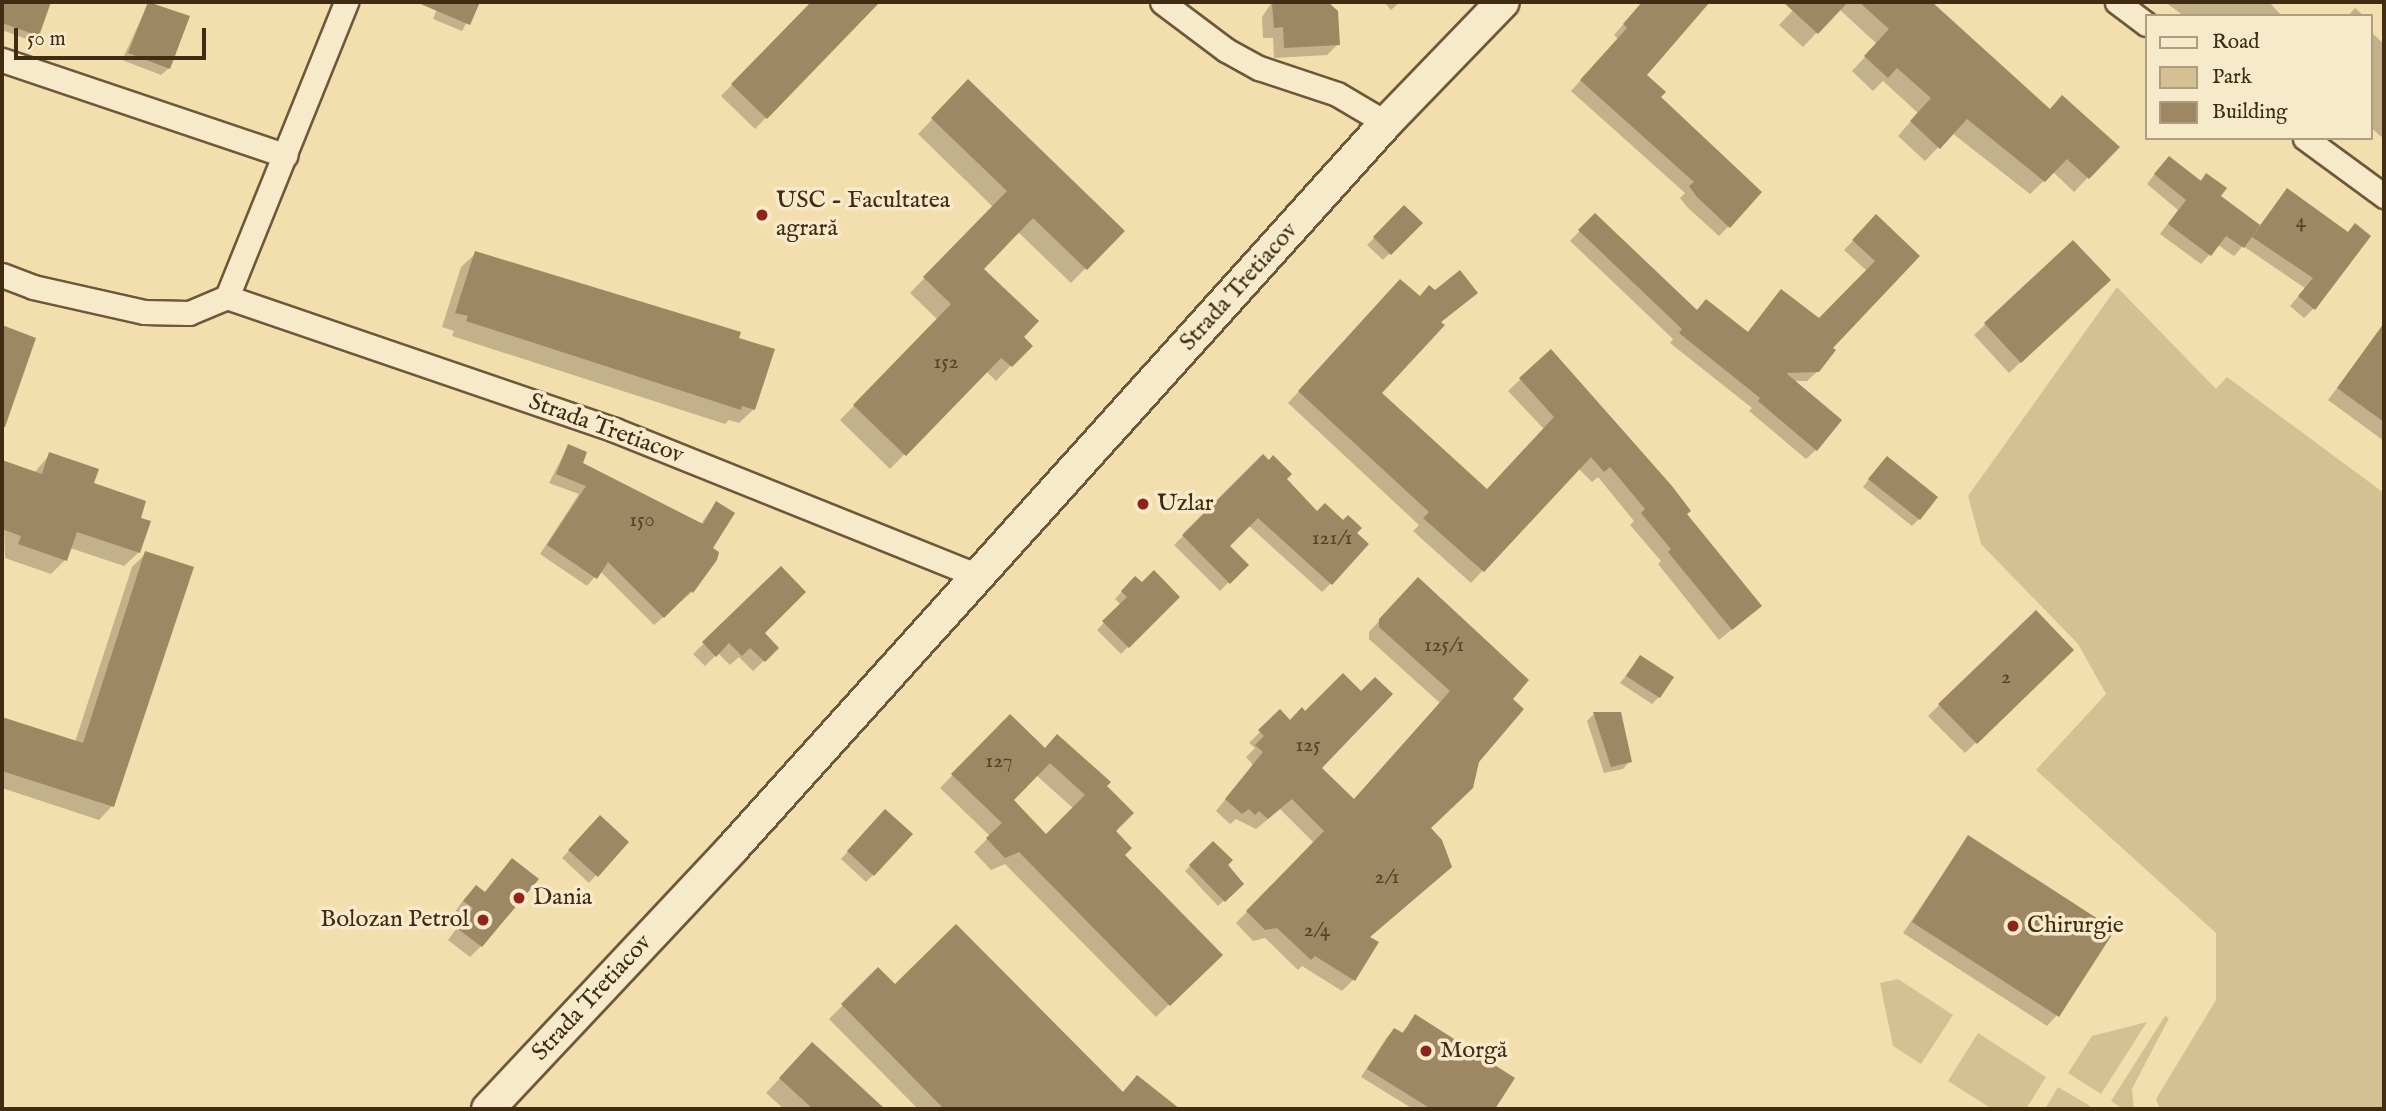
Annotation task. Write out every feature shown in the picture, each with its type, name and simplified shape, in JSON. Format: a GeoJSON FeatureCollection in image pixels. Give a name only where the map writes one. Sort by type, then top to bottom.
{"type":"FeatureCollection","features":[{"type":"Feature","properties":{"kind":"street"},"geometry":{"type":"LineString","coordinates":[[2,275],[33,287],[144,312],[189,313],[226,297],[346,2]]}},
{"type":"Feature","properties":{"kind":"street"},"geometry":{"type":"LineString","coordinates":[[1162,2],[1259,68],[1337,94],[1386,123]]}},
{"type":"Feature","properties":{"kind":"street","name":"Strada Tretiacov"},"geometry":{"type":"LineString","coordinates":[[488,1109],[979,576],[1386,123],[1503,2]]}},
{"type":"Feature","properties":{"kind":"street"},"geometry":{"type":"LineString","coordinates":[[2117,2],[2144,22]]}},
{"type":"Feature","properties":{"kind":"street"},"geometry":{"type":"LineString","coordinates":[[2,60],[285,155]]}},
{"type":"Feature","properties":{"kind":"street"},"geometry":{"type":"LineString","coordinates":[[2308,140],[2384,196]]}},
{"type":"Feature","properties":{"kind":"street","name":"Strada Tretiacov"},"geometry":{"type":"LineString","coordinates":[[226,297],[615,430],[979,576]]}},
{"type":"Feature","properties":{"kind":"green space"},"geometry":{"type":"Polygon","coordinates":[[[2117,287],[2216,389],[2227,377],[2384,493],[2384,1109],[2160,1109],[2156,1099],[2216,1000],[2216,933],[2036,770],[2106,694],[2078,644],[1981,544],[1968,496],[2117,287]]]}},
{"type":"Feature","properties":{"kind":"green space"},"geometry":{"type":"Polygon","coordinates":[[[1898,979],[1953,1015],[1921,1064],[1893,1046],[1880,983],[1898,979]]]}},
{"type":"Feature","properties":{"kind":"green space"},"geometry":{"type":"Polygon","coordinates":[[[2165,1016],[2169,1018],[2132,1089],[2134,1109],[2123,1109],[2111,1101],[2165,1016]]]}},
{"type":"Feature","properties":{"kind":"green space"},"geometry":{"type":"Polygon","coordinates":[[[2147,1022],[2101,1094],[2068,1073],[2092,1036],[2147,1022]]]}},
{"type":"Feature","properties":{"kind":"green space"},"geometry":{"type":"Polygon","coordinates":[[[1978,1033],[2046,1077],[2026,1109],[1992,1109],[1948,1081],[1978,1033]]]}},
{"type":"Feature","properties":{"kind":"green space"},"geometry":{"type":"Polygon","coordinates":[[[2058,1087],[2090,1106],[2088,1109],[2045,1109],[2058,1087]]]}},
{"type":"Feature","properties":{"kind":"building"},"geometry":{"type":"Polygon","coordinates":[[[2,2],[51,2],[39,36],[2,23],[2,2]]]}},
{"type":"Feature","properties":{"kind":"building"},"geometry":{"type":"Polygon","coordinates":[[[148,2],[190,16],[170,69],[128,53],[148,2]]]}},
{"type":"Feature","properties":{"kind":"building"},"geometry":{"type":"Polygon","coordinates":[[[416,2],[480,2],[470,25],[416,2]]]}},
{"type":"Feature","properties":{"kind":"building"},"geometry":{"type":"Polygon","coordinates":[[[811,2],[880,2],[767,119],[731,84],[811,2]]]}},
{"type":"Feature","properties":{"kind":"building"},"geometry":{"type":"Polygon","coordinates":[[[1328,2],[1338,11],[1340,45],[1284,48],[1283,27],[1274,28],[1272,4],[1328,2]]]}},
{"type":"Feature","properties":{"kind":"building"},"geometry":{"type":"Polygon","coordinates":[[[1642,2],[1710,2],[1647,75],[1666,92],[1661,97],[1762,192],[1730,228],[1697,197],[1689,186],[1694,182],[1580,80],[1627,28],[1623,24],[1642,2]]]}},
{"type":"Feature","properties":{"kind":"building"},"geometry":{"type":"Polygon","coordinates":[[[1783,2],[1848,2],[1818,34],[1783,2]]]}},
{"type":"Feature","properties":{"kind":"building"},"geometry":{"type":"Polygon","coordinates":[[[1859,2],[1932,2],[2050,109],[2062,95],[2120,147],[2089,179],[2067,159],[2045,182],[1967,119],[1940,149],[1910,121],[1931,98],[1897,68],[1888,78],[1864,56],[1889,29],[1859,2]]]}},
{"type":"Feature","properties":{"kind":"building"},"geometry":{"type":"Polygon","coordinates":[[[968,79],[1125,231],[1087,270],[1033,218],[984,269],[1039,321],[1024,337],[1033,346],[1012,367],[1001,358],[906,456],[853,405],[951,304],[923,277],[1007,191],[931,118],[968,79]]]}},
{"type":"Feature","properties":{"kind":"building"},"geometry":{"type":"Polygon","coordinates":[[[2169,156],[2201,181],[2206,173],[2227,188],[2221,196],[2260,225],[2244,248],[2226,236],[2211,256],[2168,224],[2186,200],[2154,174],[2169,156]]]}},
{"type":"Feature","properties":{"kind":"building"},"geometry":{"type":"Polygon","coordinates":[[[2287,188],[2348,232],[2355,223],[2371,236],[2315,310],[2298,296],[2313,278],[2252,237],[2287,188]]]}},
{"type":"Feature","properties":{"kind":"building"},"geometry":{"type":"Polygon","coordinates":[[[1404,205],[1423,223],[1391,255],[1373,237],[1404,205]]]}},
{"type":"Feature","properties":{"kind":"building"},"geometry":{"type":"Polygon","coordinates":[[[1595,213],[1697,310],[1706,299],[1748,332],[1781,289],[1819,318],[1875,261],[1852,240],[1876,214],[1920,256],[1833,348],[1836,350],[1819,372],[1786,373],[1842,420],[1817,451],[1758,401],[1760,398],[1679,333],[1682,329],[1578,230],[1595,213]]]}},
{"type":"Feature","properties":{"kind":"building"},"geometry":{"type":"Polygon","coordinates":[[[2073,240],[2111,280],[2021,363],[1984,323],[2073,240]]]}},
{"type":"Feature","properties":{"kind":"building"},"geometry":{"type":"Polygon","coordinates":[[[475,251],[741,332],[739,338],[775,349],[755,410],[742,406],[741,410],[466,321],[468,316],[455,313],[475,251]]]}},
{"type":"Feature","properties":{"kind":"building"},"geometry":{"type":"Polygon","coordinates":[[[1460,270],[1478,293],[1441,322],[1445,325],[1382,393],[1487,489],[1554,417],[1519,378],[1551,349],[1672,486],[1691,511],[1687,514],[1762,606],[1732,630],[1668,552],[1671,549],[1641,513],[1645,509],[1610,467],[1604,472],[1591,457],[1484,572],[1423,518],[1429,512],[1298,391],[1400,279],[1420,296],[1429,285],[1435,290],[1460,270]]]}},
{"type":"Feature","properties":{"kind":"building"},"geometry":{"type":"Polygon","coordinates":[[[2384,323],[2384,422],[2337,388],[2384,323]]]}},
{"type":"Feature","properties":{"kind":"building"},"geometry":{"type":"Polygon","coordinates":[[[2,325],[36,338],[5,427],[2,427],[2,325]]]}},
{"type":"Feature","properties":{"kind":"building"},"geometry":{"type":"Polygon","coordinates":[[[568,444],[587,452],[583,463],[703,524],[716,501],[735,513],[713,548],[719,552],[717,560],[693,593],[691,591],[664,618],[608,562],[597,579],[547,545],[586,486],[556,474],[568,444]]]}},
{"type":"Feature","properties":{"kind":"building"},"geometry":{"type":"Polygon","coordinates":[[[49,452],[99,469],[94,483],[146,501],[141,518],[151,521],[140,553],[77,532],[67,561],[18,544],[21,536],[2,529],[2,460],[42,474],[49,452]]]}},
{"type":"Feature","properties":{"kind":"building"},"geometry":{"type":"Polygon","coordinates":[[[1263,454],[1269,460],[1273,455],[1292,474],[1287,479],[1317,511],[1325,503],[1343,520],[1348,515],[1362,528],[1357,533],[1369,544],[1332,585],[1258,518],[1230,546],[1249,565],[1230,584],[1182,535],[1263,454]]]}},
{"type":"Feature","properties":{"kind":"building"},"geometry":{"type":"Polygon","coordinates":[[[1887,456],[1938,497],[1920,520],[1868,479],[1887,456]]]}},
{"type":"Feature","properties":{"kind":"building"},"geometry":{"type":"Polygon","coordinates":[[[145,551],[194,567],[114,807],[2,771],[2,717],[83,743],[145,551]]]}},
{"type":"Feature","properties":{"kind":"building"},"geometry":{"type":"Polygon","coordinates":[[[781,566],[806,592],[765,633],[779,648],[765,662],[750,648],[742,656],[729,643],[716,657],[702,642],[781,566]]]}},
{"type":"Feature","properties":{"kind":"building"},"geometry":{"type":"Polygon","coordinates":[[[1154,570],[1180,597],[1129,648],[1102,621],[1127,597],[1121,591],[1135,576],[1142,582],[1154,570]]]}},
{"type":"Feature","properties":{"kind":"building"},"geometry":{"type":"Polygon","coordinates":[[[1418,577],[1529,680],[1513,699],[1524,709],[1479,762],[1473,788],[1431,828],[1442,840],[1452,867],[1370,937],[1379,942],[1355,981],[1315,956],[1311,960],[1277,928],[1265,930],[1246,911],[1324,831],[1292,799],[1268,819],[1259,811],[1255,815],[1249,809],[1242,814],[1225,799],[1263,752],[1255,745],[1264,736],[1258,730],[1280,709],[1290,720],[1302,707],[1305,711],[1343,673],[1361,691],[1375,677],[1393,694],[1322,768],[1354,799],[1450,691],[1379,627],[1379,619],[1418,577]]]}},
{"type":"Feature","properties":{"kind":"building"},"geometry":{"type":"Polygon","coordinates":[[[2036,610],[2074,650],[1977,744],[1938,704],[2036,610]]]}},
{"type":"Feature","properties":{"kind":"building"},"geometry":{"type":"Polygon","coordinates":[[[1640,655],[1674,677],[1660,698],[1626,676],[1640,655]]]}},
{"type":"Feature","properties":{"kind":"building"},"geometry":{"type":"Polygon","coordinates":[[[1593,712],[1621,712],[1632,762],[1611,767],[1593,712]]]}},
{"type":"Feature","properties":{"kind":"building"},"geometry":{"type":"Polygon","coordinates":[[[1010,714],[1045,748],[1057,734],[1111,782],[1107,786],[1134,813],[1116,831],[1132,848],[1125,855],[1223,955],[1170,1006],[1019,852],[1005,858],[986,838],[1002,823],[951,774],[1010,714]],[[1050,763],[1014,800],[1046,834],[1085,795],[1050,763]]]}},
{"type":"Feature","properties":{"kind":"building"},"geometry":{"type":"Polygon","coordinates":[[[885,809],[913,834],[874,876],[847,851],[885,809]]]}},
{"type":"Feature","properties":{"kind":"building"},"geometry":{"type":"Polygon","coordinates":[[[600,815],[629,842],[598,877],[568,850],[600,815]]]}},
{"type":"Feature","properties":{"kind":"building","name":"Chirurgie"},"geometry":{"type":"Polygon","coordinates":[[[1968,835],[2115,930],[2059,1017],[1912,922],[1968,835]]]}},
{"type":"Feature","properties":{"kind":"building"},"geometry":{"type":"Polygon","coordinates":[[[1213,841],[1233,860],[1228,865],[1244,884],[1225,902],[1189,865],[1213,841]]]}},
{"type":"Feature","properties":{"kind":"building"},"geometry":{"type":"Polygon","coordinates":[[[512,858],[539,879],[482,947],[458,929],[473,908],[463,901],[476,885],[485,892],[512,858]]]}},
{"type":"Feature","properties":{"kind":"building"},"geometry":{"type":"Polygon","coordinates":[[[956,924],[1123,1092],[1137,1075],[1180,1109],[944,1109],[841,1004],[878,967],[895,984],[956,924]]]}},
{"type":"Feature","properties":{"kind":"building","name":"Morgă"},"geometry":{"type":"Polygon","coordinates":[[[1415,1014],[1515,1078],[1495,1109],[1431,1109],[1367,1069],[1394,1028],[1403,1033],[1415,1014]]]}},
{"type":"Feature","properties":{"kind":"building"},"geometry":{"type":"Polygon","coordinates":[[[812,1042],[885,1109],[813,1109],[779,1078],[812,1042]]]}},
{"type":"Feature","properties":{"kind":"place","name":"USC - Facultatea agrară"},"geometry":{"type":"Point","coordinates":[762,215]}},
{"type":"Feature","properties":{"kind":"place","name":"Uzlar"},"geometry":{"type":"Point","coordinates":[1143,504]}},
{"type":"Feature","properties":{"kind":"place","name":"Dania"},"geometry":{"type":"Point","coordinates":[519,898]}},
{"type":"Feature","properties":{"kind":"place","name":"Bolozan Petrol"},"geometry":{"type":"Point","coordinates":[483,920]}},
{"type":"Feature","properties":{"kind":"place","name":"Chirurgie"},"geometry":{"type":"Point","coordinates":[2013,926]}},
{"type":"Feature","properties":{"kind":"place","name":"Morgă"},"geometry":{"type":"Point","coordinates":[1426,1051]}}]}
